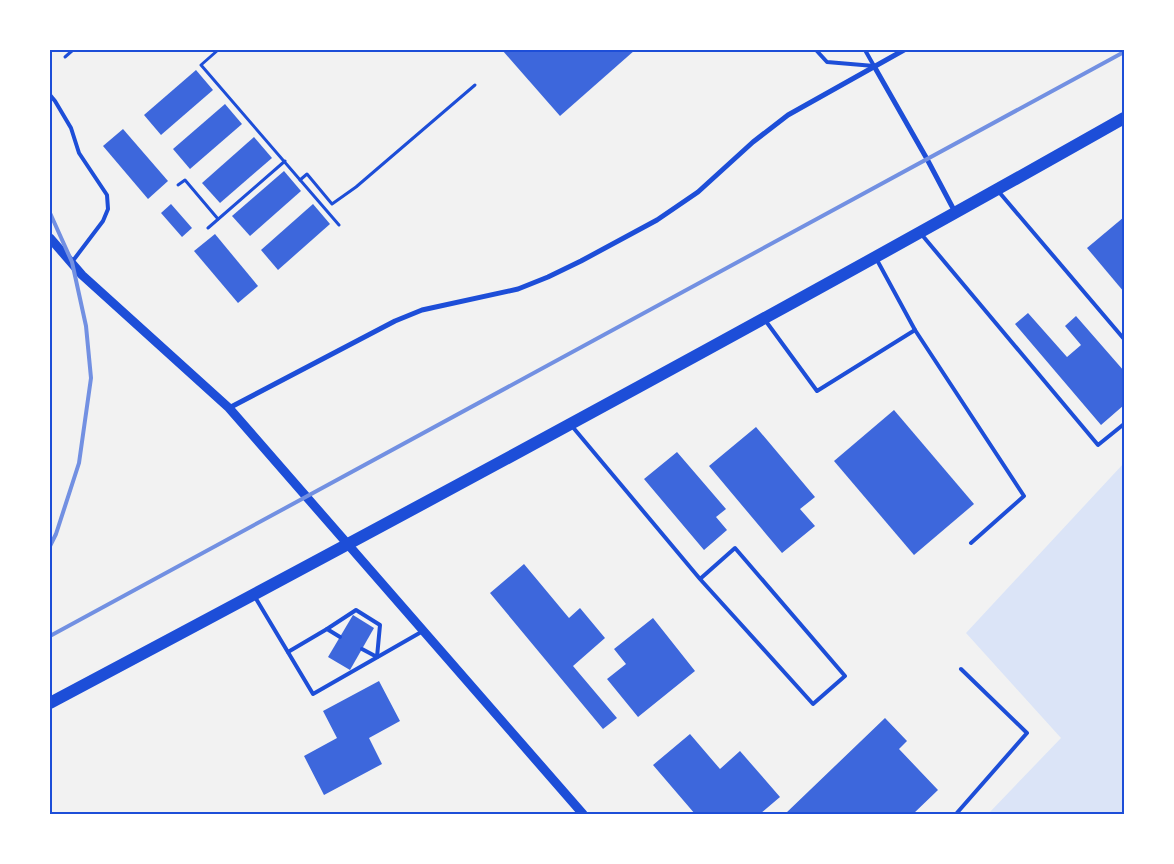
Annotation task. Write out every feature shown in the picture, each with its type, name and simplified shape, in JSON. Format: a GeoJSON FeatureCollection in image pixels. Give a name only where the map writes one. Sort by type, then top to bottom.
{"type":"FeatureCollection","features":[{"type":"Feature","properties":{"kind":"main road"},"geometry":{"type":"LineString","coordinates":[[50,703],[254,595],[876,258],[1124,118]]}},
{"type":"Feature","properties":{"kind":"street"},"geometry":{"type":"LineString","coordinates":[[229,408],[395,321],[422,310],[518,289],[581,261],[657,220],[698,192],[770,128],[788,115],[904,50]]}},
{"type":"Feature","properties":{"kind":"street"},"geometry":{"type":"LineString","coordinates":[[874,66],[927,159],[955,214]]}},
{"type":"Feature","properties":{"kind":"street"},"geometry":{"type":"LineString","coordinates":[[50,238],[82,275],[229,408],[582,814]]}},
{"type":"Feature","properties":{"kind":"lane"},"geometry":{"type":"LineString","coordinates":[[816,50],[827,62],[874,66]]}},
{"type":"Feature","properties":{"kind":"lane"},"geometry":{"type":"LineString","coordinates":[[865,50],[874,66]]}},
{"type":"Feature","properties":{"kind":"lane"},"geometry":{"type":"LineString","coordinates":[[50,94],[71,128],[79,153],[107,195],[108,209],[103,221],[72,262]]}},
{"type":"Feature","properties":{"kind":"lane"},"geometry":{"type":"LineString","coordinates":[[997,190],[1124,339]]}},
{"type":"Feature","properties":{"kind":"lane"},"geometry":{"type":"LineString","coordinates":[[920,233],[1098,445],[1124,424]]}},
{"type":"Feature","properties":{"kind":"lane"},"geometry":{"type":"LineString","coordinates":[[876,258],[915,330],[1024,496],[971,543]]}},
{"type":"Feature","properties":{"kind":"lane"},"geometry":{"type":"LineString","coordinates":[[764,318],[817,391],[915,330]]}},
{"type":"Feature","properties":{"kind":"lane"},"geometry":{"type":"LineString","coordinates":[[570,423],[700,579],[813,704],[845,676],[735,548],[700,579]]}},
{"type":"Feature","properties":{"kind":"lane"},"geometry":{"type":"LineString","coordinates":[[254,595],[313,694],[423,631]]}},
{"type":"Feature","properties":{"kind":"lane"},"geometry":{"type":"LineString","coordinates":[[288,652],[356,610],[380,625],[377,657]]}},
{"type":"Feature","properties":{"kind":"lane"},"geometry":{"type":"LineString","coordinates":[[327,629],[340,636]]}},
{"type":"Feature","properties":{"kind":"lane"},"geometry":{"type":"LineString","coordinates":[[362,648],[377,657]]}},
{"type":"Feature","properties":{"kind":"lane"},"geometry":{"type":"LineString","coordinates":[[956,814],[1027,732],[961,669]]}},
{"type":"Feature","properties":{"kind":"path"},"geometry":{"type":"LineString","coordinates":[[65,57],[73,50]]}},
{"type":"Feature","properties":{"kind":"path"},"geometry":{"type":"LineString","coordinates":[[218,50],[201,65],[339,225]]}},
{"type":"Feature","properties":{"kind":"path"},"geometry":{"type":"LineString","coordinates":[[300,180],[307,174],[332,204],[356,187],[475,85]]}},
{"type":"Feature","properties":{"kind":"path"},"geometry":{"type":"LineString","coordinates":[[208,228],[285,161]]}},
{"type":"Feature","properties":{"kind":"path"},"geometry":{"type":"LineString","coordinates":[[178,185],[185,180],[218,219]]}},
{"type":"Feature","properties":{"kind":"shaded area"},"geometry":{"type":"Polygon","coordinates":[[[1124,463],[1124,814],[988,814],[1061,738],[966,633],[1124,463]]]}},
{"type":"Feature","properties":{"kind":"building"},"geometry":{"type":"Polygon","coordinates":[[[502,50],[635,50],[560,116],[502,50]]]}},
{"type":"Feature","properties":{"kind":"building"},"geometry":{"type":"Polygon","coordinates":[[[196,70],[213,90],[161,135],[144,115],[196,70]]]}},
{"type":"Feature","properties":{"kind":"building"},"geometry":{"type":"Polygon","coordinates":[[[225,104],[242,124],[190,169],[173,149],[225,104]]]}},
{"type":"Feature","properties":{"kind":"building"},"geometry":{"type":"Polygon","coordinates":[[[123,129],[168,181],[148,199],[103,146],[123,129]]]}},
{"type":"Feature","properties":{"kind":"building"},"geometry":{"type":"Polygon","coordinates":[[[254,137],[272,158],[220,203],[202,183],[254,137]]]}},
{"type":"Feature","properties":{"kind":"building"},"geometry":{"type":"Polygon","coordinates":[[[284,171],[301,191],[250,236],[232,216],[284,171]]]}},
{"type":"Feature","properties":{"kind":"building"},"geometry":{"type":"Polygon","coordinates":[[[171,204],[192,228],[182,237],[161,213],[171,204]]]}},
{"type":"Feature","properties":{"kind":"building"},"geometry":{"type":"Polygon","coordinates":[[[313,204],[330,224],[278,270],[261,250],[313,204]]]}},
{"type":"Feature","properties":{"kind":"building"},"geometry":{"type":"Polygon","coordinates":[[[1124,217],[1124,292],[1087,248],[1124,217]]]}},
{"type":"Feature","properties":{"kind":"building"},"geometry":{"type":"Polygon","coordinates":[[[215,234],[258,286],[238,303],[194,251],[215,234]]]}},
{"type":"Feature","properties":{"kind":"building"},"geometry":{"type":"Polygon","coordinates":[[[1028,313],[1067,357],[1081,345],[1065,326],[1076,316],[1124,371],[1124,405],[1101,425],[1015,324],[1028,313]]]}},
{"type":"Feature","properties":{"kind":"building"},"geometry":{"type":"Polygon","coordinates":[[[894,410],[974,504],[914,555],[834,461],[894,410]]]}},
{"type":"Feature","properties":{"kind":"building"},"geometry":{"type":"Polygon","coordinates":[[[756,427],[815,497],[800,509],[815,526],[782,553],[709,466],[756,427]]]}},
{"type":"Feature","properties":{"kind":"building"},"geometry":{"type":"Polygon","coordinates":[[[677,452],[726,509],[716,517],[727,530],[704,550],[644,479],[677,452]]]}},
{"type":"Feature","properties":{"kind":"building"},"geometry":{"type":"Polygon","coordinates":[[[524,564],[569,618],[580,608],[605,638],[573,666],[617,718],[603,729],[490,593],[524,564]]]}},
{"type":"Feature","properties":{"kind":"building"},"geometry":{"type":"Polygon","coordinates":[[[353,615],[374,628],[350,670],[328,657],[353,615]]]}},
{"type":"Feature","properties":{"kind":"building"},"geometry":{"type":"Polygon","coordinates":[[[653,618],[695,671],[638,717],[607,679],[626,664],[614,649],[653,618]]]}},
{"type":"Feature","properties":{"kind":"building"},"geometry":{"type":"Polygon","coordinates":[[[379,681],[400,721],[369,738],[382,764],[324,795],[304,756],[337,738],[323,711],[379,681]]]}},
{"type":"Feature","properties":{"kind":"building"},"geometry":{"type":"Polygon","coordinates":[[[885,718],[907,741],[899,749],[938,790],[913,814],[785,814],[885,718]]]}},
{"type":"Feature","properties":{"kind":"building"},"geometry":{"type":"Polygon","coordinates":[[[690,734],[720,769],[740,751],[780,797],[760,814],[695,814],[653,765],[690,734]]]}},
{"type":"Feature","properties":{"kind":"railway"},"geometry":{"type":"LineString","coordinates":[[50,636],[1124,52]]}},
{"type":"Feature","properties":{"kind":"railway"},"geometry":{"type":"LineString","coordinates":[[50,213],[72,262],[86,326],[91,378],[79,463],[56,534],[50,546]]}}]}
